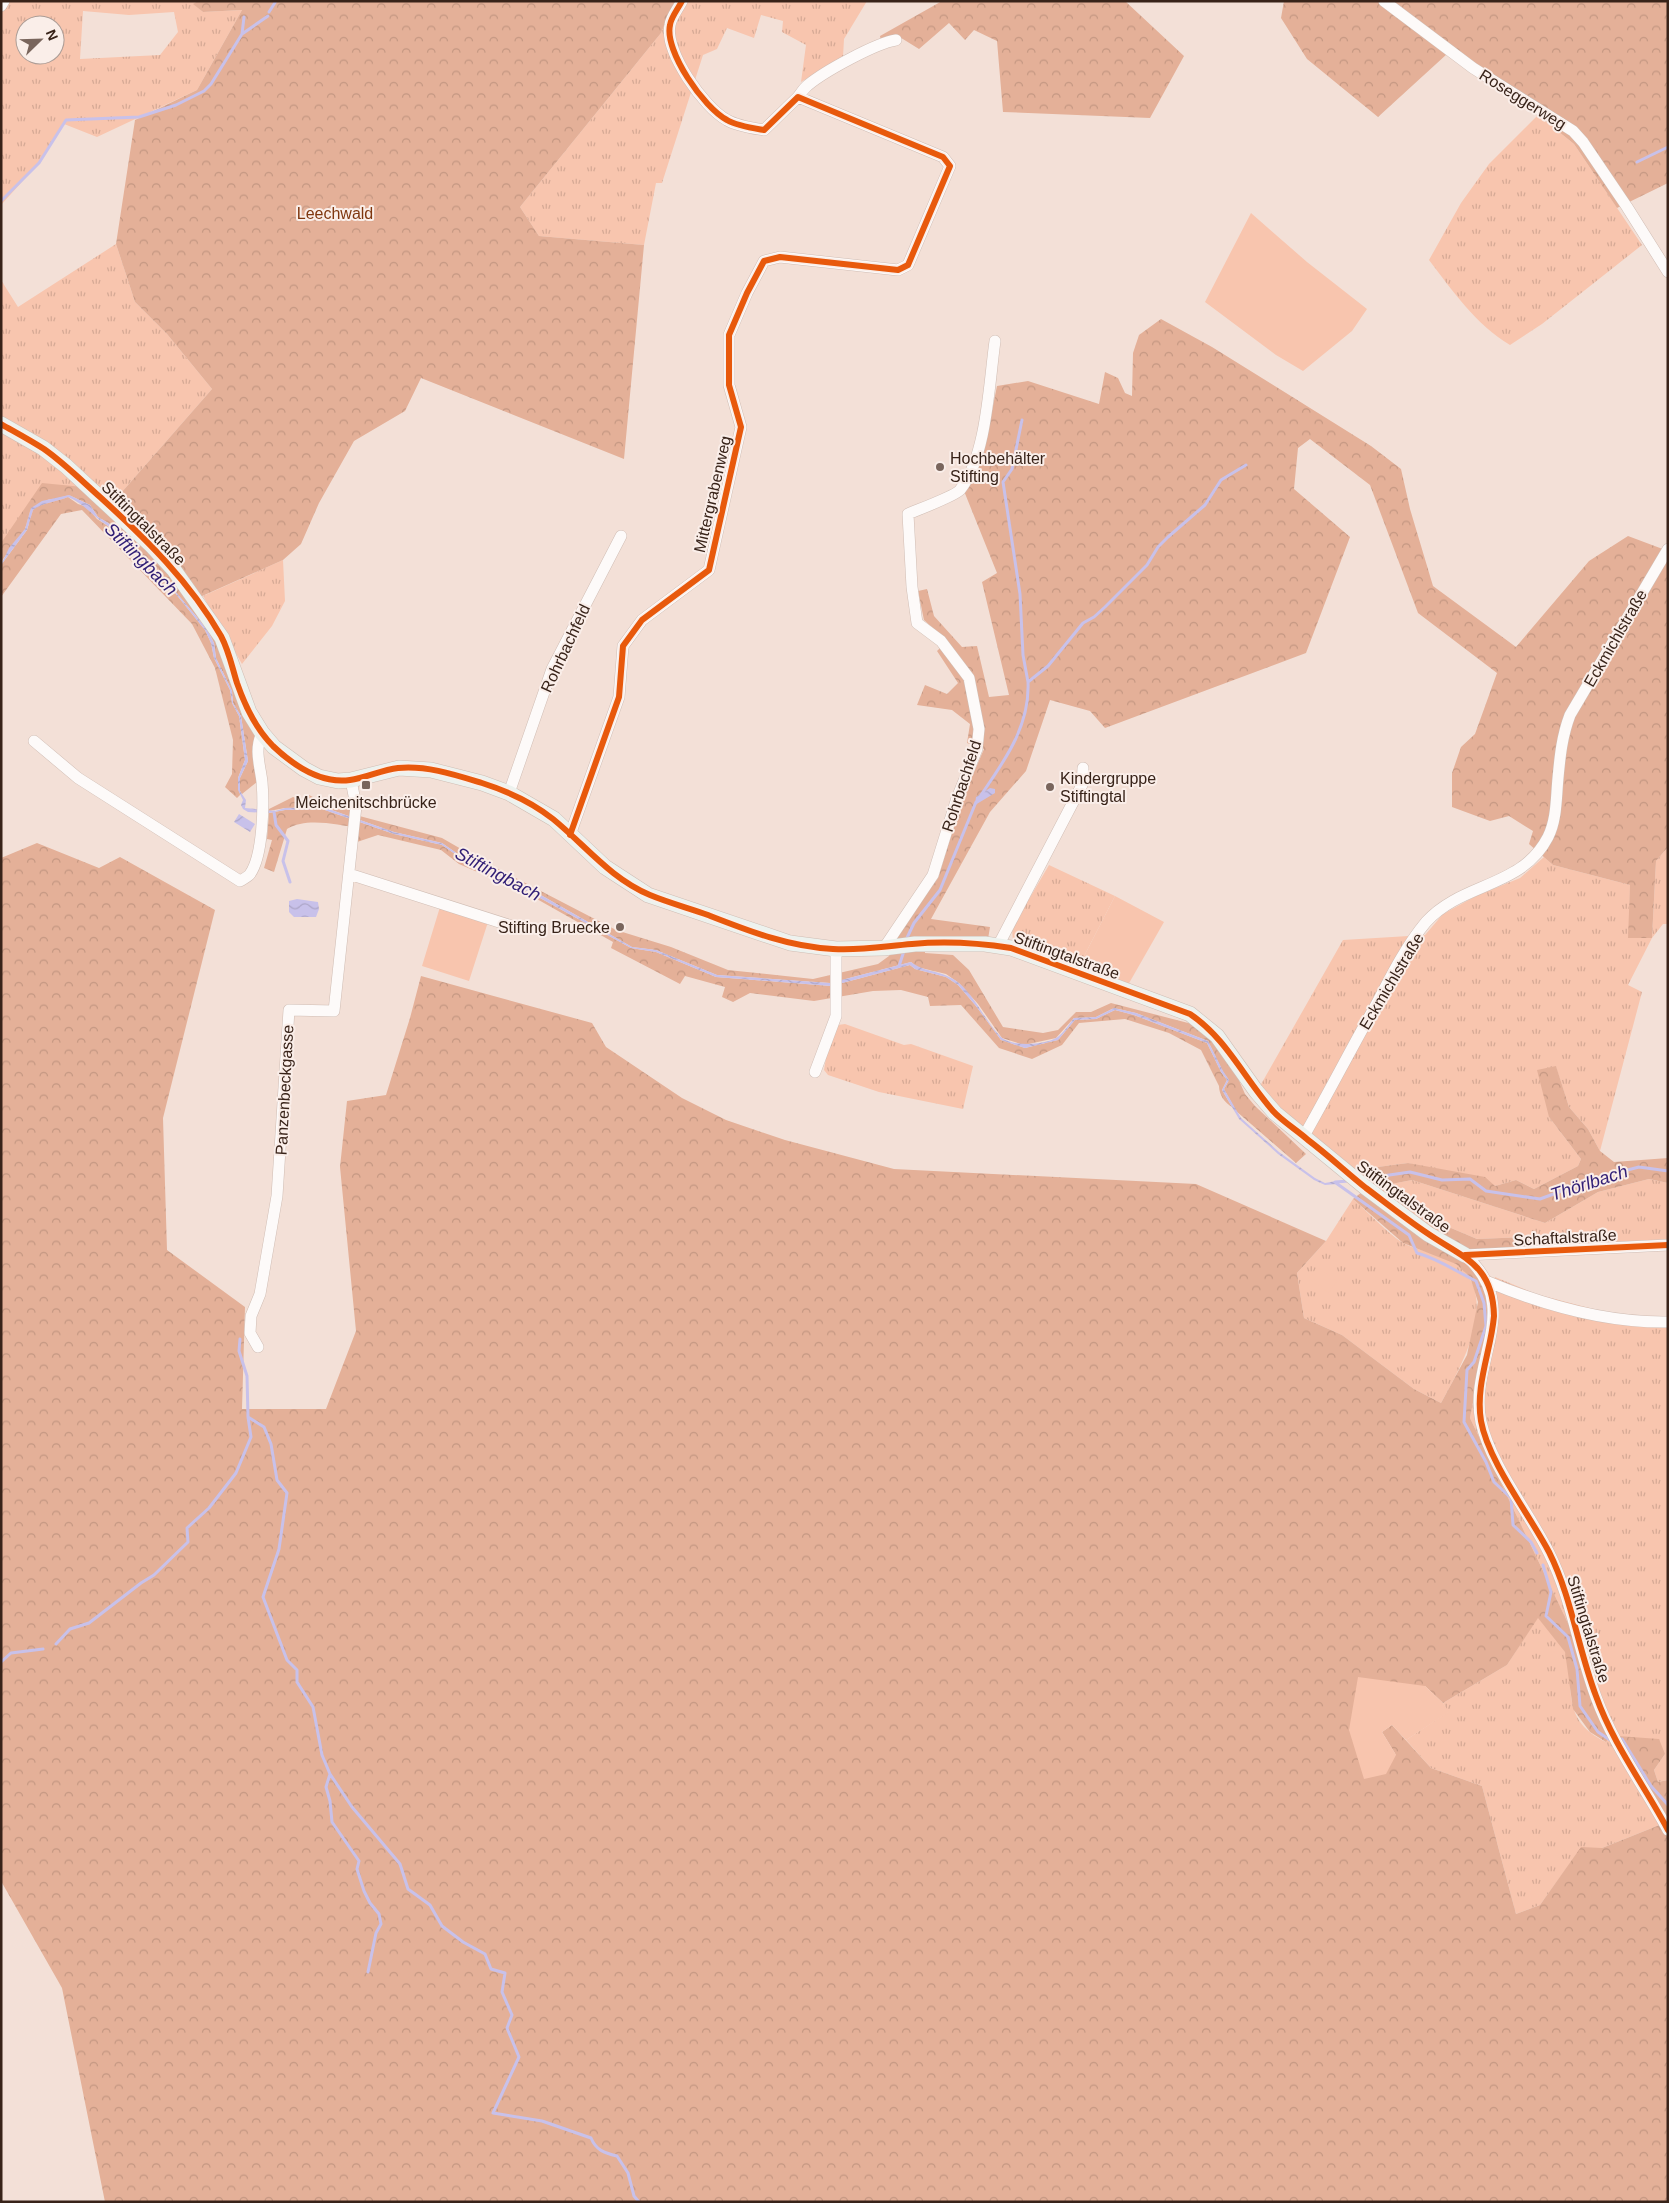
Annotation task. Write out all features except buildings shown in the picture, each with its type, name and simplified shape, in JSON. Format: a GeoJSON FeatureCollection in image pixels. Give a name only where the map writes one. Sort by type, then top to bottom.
{"type":"FeatureCollection","features":[{"type":"Feature","properties":{"kind":"street"},"geometry":{"type":"LineString","coordinates":[[1,6],[4,1]]}},
{"type":"Feature","properties":{"kind":"street"},"geometry":{"type":"LineString","coordinates":[[682,1],[669,25],[669,32],[687,78],[698,94],[726,120],[764,130],[798,97],[807,85],[877,45],[896,40]]}},
{"type":"Feature","properties":{"kind":"street","name":"Roseggerweg"},"geometry":{"type":"LineString","coordinates":[[1384,1],[1473,68],[1574,131],[1627,207],[1668,272]]}},
{"type":"Feature","properties":{"kind":"street","name":"Mittergrabenweg"},"geometry":{"type":"LineString","coordinates":[[570,835],[619,697],[623,646],[642,620],[709,570],[741,426],[729,385],[729,336],[747,293],[764,261],[780,257],[898,270],[908,265],[950,166],[943,156],[798,97]]}},
{"type":"Feature","properties":{"kind":"street","name":"Rohrbachfeld"},"geometry":{"type":"LineString","coordinates":[[884,948],[933,875],[957,798],[977,749],[979,729],[969,678],[941,640],[917,623],[912,587],[908,514],[959,492],[980,452],[995,341]]}},
{"type":"Feature","properties":{"kind":"street","name":"Stiftingtalstraße"},"geometry":{"type":"LineString","coordinates":[[1,424],[43,448],[66,466],[151,544],[174,570],[222,638],[249,712],[262,733],[274,748],[304,769],[327,779],[351,780],[399,768],[431,770],[482,783],[509,793],[543,812],[606,867],[648,894],[772,938],[816,948],[836,949],[884,948],[915,944],[986,944],[998,946],[1028,953],[1084,976],[1190,1014],[1217,1036],[1256,1091],[1275,1113],[1366,1187],[1428,1234],[1465,1255],[1474,1263],[1486,1281],[1494,1304],[1494,1316],[1479,1397],[1484,1431],[1491,1450],[1549,1553],[1568,1601],[1591,1683],[1604,1716],[1668,1830]]}},
{"type":"Feature","properties":{"kind":"street","name":"Rohrbachfeld"},"geometry":{"type":"LineString","coordinates":[[509,793],[552,669],[621,536]]}},
{"type":"Feature","properties":{"kind":"street","name":"Eckmichlstraße"},"geometry":{"type":"LineString","coordinates":[[1304,1136],[1394,972],[1427,922],[1446,905],[1465,894],[1517,872],[1531,861],[1540,850],[1554,821],[1560,751],[1570,715],[1668,549]]}},
{"type":"Feature","properties":{"kind":"street"},"geometry":{"type":"LineString","coordinates":[[34,741],[78,778],[240,880],[250,875],[257,855],[263,820],[257,745],[262,733]]}},
{"type":"Feature","properties":{"kind":"street","name":"Stiftingtalstraße"},"geometry":{"type":"LineString","coordinates":[[998,946],[1082,785],[1083,768]]}},
{"type":"Feature","properties":{"kind":"street","name":"Panzenbeckgasse"},"geometry":{"type":"LineString","coordinates":[[258,1347],[250,1333],[251,1316],[260,1294],[278,1196],[289,1010],[334,1012],[356,806],[351,780]]}},
{"type":"Feature","properties":{"kind":"street"},"geometry":{"type":"LineString","coordinates":[[349,874],[516,927]]}},
{"type":"Feature","properties":{"kind":"street"},"geometry":{"type":"LineString","coordinates":[[815,1072],[836,1016],[836,949]]}},
{"type":"Feature","properties":{"kind":"street","name":"Schaftalstraße"},"geometry":{"type":"LineString","coordinates":[[1465,1255],[1668,1245]]}},
{"type":"Feature","properties":{"kind":"street"},"geometry":{"type":"LineString","coordinates":[[1486,1281],[1559,1306],[1616,1319],[1668,1322]]}},
{"type":"Feature","properties":{"kind":"green space"},"geometry":{"type":"Polygon","coordinates":[[[1,1],[198,1],[194,4],[203,12],[242,10],[197,90],[97,137],[64,124],[39,163],[1,205],[1,1]],[[83,11],[80,59],[160,55],[178,32],[174,12],[129,15],[83,11]]]}},
{"type":"Feature","properties":{"kind":"green space","name":"Leechwald"},"geometry":{"type":"Polygon","coordinates":[[[198,1],[675,1],[661,33],[520,207],[539,236],[644,245],[624,459],[421,378],[405,411],[354,441],[319,503],[301,544],[283,560],[191,601],[217,639],[229,679],[256,736],[257,782],[242,794],[240,791],[240,778],[248,761],[241,716],[233,703],[232,691],[216,658],[214,643],[207,629],[168,583],[110,524],[98,517],[90,505],[69,495],[49,499],[30,511],[25,529],[1,562],[1,543],[42,483],[83,487],[107,509],[212,389],[167,334],[135,302],[116,244],[135,120],[197,90],[242,10],[203,12],[193,4],[198,1]]]}},
{"type":"Feature","properties":{"kind":"green space"},"geometry":{"type":"Polygon","coordinates":[[[675,1],[867,1],[844,39],[843,57],[801,82],[806,45],[782,32],[783,21],[761,15],[754,38],[727,28],[717,49],[703,55],[662,183],[656,183],[644,245],[539,236],[520,207],[661,33],[675,1]]]}},
{"type":"Feature","properties":{"kind":"green space"},"geometry":{"type":"Polygon","coordinates":[[[942,1],[1125,1],[1184,56],[1150,118],[1003,112],[997,41],[974,30],[965,40],[949,23],[919,49],[898,36],[881,42],[880,36],[942,1]]]}},
{"type":"Feature","properties":{"kind":"green space"},"geometry":{"type":"Polygon","coordinates":[[[1284,1],[1668,1],[1668,183],[1617,208],[1574,144],[1538,115],[1447,54],[1378,117],[1307,59],[1281,18],[1284,1]]]}},
{"type":"Feature","properties":{"kind":"green space"},"geometry":{"type":"Polygon","coordinates":[[[1538,115],[1574,144],[1642,245],[1542,324],[1510,345],[1486,328],[1475,317],[1429,260],[1461,203],[1489,164],[1538,115]]]}},
{"type":"Feature","properties":{"kind":"green space"},"geometry":{"type":"Polygon","coordinates":[[[1251,213],[1307,262],[1367,309],[1352,331],[1303,371],[1276,355],[1205,302],[1251,213]]]}},
{"type":"Feature","properties":{"kind":"green space"},"geometry":{"type":"Polygon","coordinates":[[[116,244],[135,302],[167,334],[212,389],[107,509],[83,487],[1,543],[1,280],[18,307],[116,244]]]}},
{"type":"Feature","properties":{"kind":"green space"},"geometry":{"type":"Polygon","coordinates":[[[1161,319],[1212,347],[1371,446],[1401,469],[1410,509],[1433,586],[1516,647],[1589,561],[1628,536],[1668,551],[1668,847],[1656,861],[1652,938],[1628,938],[1630,885],[1553,865],[1529,844],[1533,831],[1509,816],[1490,821],[1452,807],[1452,773],[1461,747],[1475,734],[1497,673],[1418,613],[1370,485],[1310,439],[1298,448],[1294,489],[1350,537],[1306,653],[1105,728],[1090,711],[1050,700],[1026,771],[990,812],[931,919],[990,927],[988,939],[925,938],[925,953],[953,955],[969,970],[1003,1027],[1043,1033],[1058,1030],[1076,1012],[1091,1012],[1111,1003],[1192,1024],[1211,1039],[1234,1069],[1245,1094],[1255,1106],[1306,1154],[1296,1163],[1236,1111],[1224,1089],[1229,1080],[1208,1041],[1136,1013],[1114,1008],[1096,1017],[1074,1018],[1056,1038],[1024,1045],[1002,1038],[978,1004],[959,983],[946,974],[917,967],[911,962],[830,983],[717,975],[656,950],[632,947],[532,890],[468,861],[442,843],[394,832],[323,807],[285,808],[269,811],[269,809],[293,797],[305,801],[309,795],[332,807],[352,807],[352,814],[442,838],[616,930],[671,947],[728,970],[813,979],[878,964],[889,956],[899,931],[938,878],[962,800],[984,749],[967,743],[970,724],[952,710],[917,705],[925,685],[947,694],[958,683],[937,651],[947,641],[924,620],[918,591],[927,589],[934,616],[962,647],[977,646],[989,697],[1009,695],[982,582],[997,573],[964,491],[983,455],[997,386],[1028,381],[1099,404],[1105,372],[1118,378],[1125,393],[1132,396],[1133,353],[1139,335],[1161,319]]]}},
{"type":"Feature","properties":{"kind":"green space"},"geometry":{"type":"Polygon","coordinates":[[[68,497],[78,504],[87,507],[97,519],[108,526],[167,583],[205,630],[211,643],[214,658],[230,690],[232,703],[239,716],[245,760],[238,778],[240,795],[237,798],[225,787],[232,774],[233,740],[215,668],[192,624],[82,510],[61,514],[1,597],[1,565],[27,530],[33,510],[68,497]]]}},
{"type":"Feature","properties":{"kind":"green space"},"geometry":{"type":"Polygon","coordinates":[[[283,560],[285,601],[272,626],[242,664],[203,596],[283,560]]]}},
{"type":"Feature","properties":{"kind":"green space"},"geometry":{"type":"Polygon","coordinates":[[[322,809],[394,834],[442,845],[468,863],[531,893],[631,948],[656,952],[716,977],[831,986],[910,965],[915,969],[946,977],[958,985],[1001,1040],[1025,1048],[1058,1040],[1075,1020],[1096,1019],[1115,1010],[1134,1015],[1207,1043],[1227,1080],[1222,1090],[1232,1107],[1221,1096],[1219,1086],[1201,1050],[1169,1033],[1125,1019],[1079,1023],[1062,1045],[1032,1059],[999,1048],[961,1005],[930,1006],[928,997],[901,990],[873,991],[814,1001],[750,993],[733,1002],[722,997],[725,987],[685,976],[680,984],[611,948],[613,942],[528,894],[459,864],[441,850],[378,835],[357,842],[359,828],[322,823],[295,825],[287,829],[274,872],[264,868],[272,840],[267,839],[269,813],[285,810],[322,809]]]}},
{"type":"Feature","properties":{"kind":"green space"},"geometry":{"type":"Polygon","coordinates":[[[37,843],[99,868],[120,857],[215,910],[163,1118],[167,1250],[245,1307],[242,1409],[326,1409],[356,1331],[340,1167],[347,1101],[386,1095],[421,976],[592,1023],[606,1047],[682,1098],[726,1120],[785,1140],[894,1169],[1196,1184],[1326,1241],[1297,1273],[1304,1318],[1342,1335],[1414,1389],[1441,1403],[1467,1355],[1478,1302],[1470,1277],[1456,1264],[1403,1243],[1353,1199],[1362,1192],[1423,1237],[1451,1228],[1477,1239],[1548,1236],[1546,1246],[1463,1250],[1477,1273],[1486,1296],[1488,1325],[1470,1418],[1577,1642],[1610,1735],[1606,1742],[1590,1732],[1573,1709],[1565,1652],[1538,1618],[1507,1665],[1443,1703],[1425,1686],[1349,1730],[1396,1755],[1382,1732],[1392,1725],[1431,1768],[1482,1786],[1516,1914],[1540,1905],[1581,1847],[1602,1848],[1667,1822],[1618,1736],[1659,1739],[1665,1754],[1654,1770],[1658,1782],[1668,1780],[1668,2202],[105,2202],[62,1988],[1,1881],[1,858],[37,843]]]}},
{"type":"Feature","properties":{"kind":"green space"},"geometry":{"type":"Polygon","coordinates":[[[1668,847],[1668,924],[1663,924],[1652,938],[1656,861],[1668,847]]]}},
{"type":"Feature","properties":{"kind":"green space"},"geometry":{"type":"Polygon","coordinates":[[[1544,857],[1553,865],[1630,885],[1629,938],[1652,938],[1628,985],[1642,992],[1600,1151],[1588,1129],[1569,1107],[1556,1067],[1549,1117],[1581,1159],[1578,1166],[1534,1189],[1516,1180],[1495,1186],[1408,1163],[1355,1170],[1285,1115],[1260,1086],[1343,940],[1425,935],[1443,914],[1476,896],[1520,878],[1544,857]]]}},
{"type":"Feature","properties":{"kind":"green space"},"geometry":{"type":"Polygon","coordinates":[[[1049,865],[1115,896],[1079,966],[1013,942],[1012,928],[1049,865]]]}},
{"type":"Feature","properties":{"kind":"green space"},"geometry":{"type":"Polygon","coordinates":[[[1115,896],[1164,922],[1128,985],[1079,966],[1115,896]]]}},
{"type":"Feature","properties":{"kind":"green space"},"geometry":{"type":"Polygon","coordinates":[[[440,907],[488,922],[469,981],[422,966],[440,907]]]}},
{"type":"Feature","properties":{"kind":"green space"},"geometry":{"type":"Polygon","coordinates":[[[845,1024],[904,1045],[911,1044],[973,1066],[963,1109],[879,1092],[828,1075],[824,1070],[827,1052],[838,1025],[845,1024]]]}},
{"type":"Feature","properties":{"kind":"green space"},"geometry":{"type":"Polygon","coordinates":[[[1556,1066],[1569,1107],[1588,1129],[1600,1151],[1614,1162],[1668,1158],[1668,1183],[1649,1179],[1598,1192],[1545,1223],[1412,1180],[1376,1187],[1355,1170],[1408,1163],[1485,1177],[1495,1186],[1516,1180],[1534,1189],[1578,1166],[1581,1159],[1549,1117],[1537,1070],[1556,1066]]]}},
{"type":"Feature","properties":{"kind":"green space"},"geometry":{"type":"Polygon","coordinates":[[[1649,1179],[1668,1183],[1668,1239],[1546,1246],[1547,1236],[1477,1239],[1451,1228],[1434,1233],[1398,1208],[1395,1197],[1390,1199],[1376,1187],[1412,1180],[1545,1223],[1598,1192],[1649,1179]]]}},
{"type":"Feature","properties":{"kind":"green space"},"geometry":{"type":"Polygon","coordinates":[[[1353,1199],[1399,1240],[1411,1247],[1452,1261],[1470,1279],[1476,1296],[1473,1333],[1458,1371],[1441,1403],[1414,1389],[1342,1335],[1304,1318],[1297,1273],[1326,1241],[1353,1199]]]}},
{"type":"Feature","properties":{"kind":"green space"},"geometry":{"type":"Polygon","coordinates":[[[1317,1267],[1337,1281],[1329,1293],[1309,1279],[1317,1267]]]}},
{"type":"Feature","properties":{"kind":"green space"},"geometry":{"type":"Polygon","coordinates":[[[1495,1277],[1536,1294],[1616,1315],[1668,1317],[1668,1780],[1658,1782],[1654,1770],[1665,1754],[1619,1737],[1667,1822],[1602,1848],[1581,1848],[1540,1905],[1516,1914],[1482,1786],[1431,1768],[1406,1740],[1448,1712],[1443,1703],[1507,1665],[1538,1617],[1566,1654],[1572,1704],[1576,1715],[1592,1733],[1606,1742],[1577,1642],[1470,1418],[1488,1325],[1486,1296],[1495,1277]]]}},
{"type":"Feature","properties":{"kind":"green space"},"geometry":{"type":"Polygon","coordinates":[[[1358,1677],[1425,1686],[1443,1703],[1449,1712],[1406,1740],[1392,1725],[1382,1732],[1396,1755],[1386,1774],[1364,1779],[1349,1730],[1358,1677]]]}},
{"type":"Feature","properties":{"kind":"water","name":"Stiftingbach"},"geometry":{"type":"Polygon","coordinates":[[[69,495],[90,505],[98,517],[110,524],[168,583],[207,629],[214,643],[216,658],[232,691],[233,703],[241,716],[248,761],[240,778],[240,791],[246,800],[245,808],[275,811],[285,808],[323,807],[394,832],[442,843],[468,861],[532,890],[632,947],[656,950],[717,975],[830,983],[911,962],[916,966],[947,976],[959,983],[1001,1037],[1020,1044],[1044,1042],[1056,1038],[1074,1018],[1096,1017],[1114,1008],[1136,1013],[1208,1041],[1229,1080],[1224,1089],[1241,1118],[1279,1152],[1315,1178],[1325,1183],[1336,1181],[1337,1184],[1325,1185],[1314,1180],[1278,1154],[1239,1119],[1222,1090],[1227,1080],[1207,1043],[1134,1015],[1115,1010],[1096,1019],[1075,1020],[1058,1040],[1025,1048],[1001,1040],[958,985],[946,977],[915,969],[910,965],[831,986],[716,977],[656,952],[631,948],[531,893],[468,863],[442,845],[394,834],[322,809],[285,810],[269,813],[248,812],[241,805],[243,800],[238,790],[238,778],[245,760],[239,716],[232,703],[230,690],[214,658],[211,643],[205,630],[167,583],[108,526],[79,503],[68,497],[33,510],[27,530],[1,565],[9,548],[25,529],[31,508],[42,501],[69,495]]]}},
{"type":"Feature","properties":{"kind":"water"},"geometry":{"type":"Polygon","coordinates":[[[990,788],[995,789],[995,793],[975,805],[976,797],[990,788]]]}},
{"type":"Feature","properties":{"kind":"water"},"geometry":{"type":"Polygon","coordinates":[[[239,814],[255,824],[250,832],[234,822],[239,814]]]}},
{"type":"Feature","properties":{"kind":"water"},"geometry":{"type":"Polygon","coordinates":[[[297,899],[318,902],[319,909],[316,917],[294,917],[289,912],[289,901],[297,899]]]}},
{"type":"Feature","properties":{"kind":"waterway"},"geometry":{"type":"LineString","coordinates":[[269,12],[276,1]]}},
{"type":"Feature","properties":{"kind":"waterway"},"geometry":{"type":"LineString","coordinates":[[1,201],[39,163],[66,120],[139,117],[176,105],[204,91],[211,84],[242,34],[268,16]]}},
{"type":"Feature","properties":{"kind":"waterway"},"geometry":{"type":"LineString","coordinates":[[242,34],[244,17]]}},
{"type":"Feature","properties":{"kind":"waterway"},"geometry":{"type":"LineString","coordinates":[[1637,162],[1668,147]]}},
{"type":"Feature","properties":{"kind":"waterway"},"geometry":{"type":"LineString","coordinates":[[1022,420],[1012,469],[1003,482],[1020,594],[1023,655],[1028,682]]}},
{"type":"Feature","properties":{"kind":"waterway"},"geometry":{"type":"LineString","coordinates":[[981,795],[999,769],[1020,728],[1028,698],[1028,682],[1048,666],[1083,623],[1094,617],[1147,565],[1158,547],[1205,505],[1221,480],[1246,465]]}},
{"type":"Feature","properties":{"kind":"waterway"},"geometry":{"type":"LineString","coordinates":[[906,940],[914,923],[940,890],[976,802]]}},
{"type":"Feature","properties":{"kind":"waterway"},"geometry":{"type":"LineString","coordinates":[[274,812],[276,825],[288,841],[283,861],[290,882]]}},
{"type":"Feature","properties":{"kind":"waterway"},"geometry":{"type":"LineString","coordinates":[[899,966],[904,951]]}},
{"type":"Feature","properties":{"kind":"waterway","name":"Thörlbach"},"geometry":{"type":"LineString","coordinates":[[1362,1179],[1410,1172],[1442,1180],[1470,1179],[1486,1191],[1540,1199],[1597,1178],[1639,1167],[1668,1171]]}},
{"type":"Feature","properties":{"kind":"waterway","name":"Thörlbach"},"geometry":{"type":"LineString","coordinates":[[1335,1182],[1349,1181]]}},
{"type":"Feature","properties":{"kind":"waterway"},"geometry":{"type":"LineString","coordinates":[[1336,1183],[1409,1235],[1417,1253],[1440,1262],[1476,1281],[1484,1303],[1486,1326],[1474,1362],[1467,1370],[1464,1422],[1486,1462],[1494,1482],[1511,1498],[1513,1525],[1531,1542],[1537,1553]]}},
{"type":"Feature","properties":{"kind":"waterway"},"geometry":{"type":"LineString","coordinates":[[240,1339],[239,1351],[247,1376],[248,1417],[264,1427],[271,1444],[277,1480],[287,1493],[279,1549],[263,1597],[287,1660],[297,1670],[297,1682],[313,1707],[322,1755],[330,1774],[352,1807],[400,1864],[408,1889],[430,1905],[442,1926],[463,1942],[485,1954],[491,1969],[505,1973],[502,1992],[512,2015],[507,2028],[519,2057],[493,2113],[542,2121],[591,2138],[601,2150],[617,2156],[628,2173],[634,2196],[639,2202]]}},
{"type":"Feature","properties":{"kind":"waterway"},"geometry":{"type":"LineString","coordinates":[[56,1644],[70,1629],[89,1623],[154,1575],[188,1542],[187,1528],[209,1508],[236,1473],[251,1437],[248,1417]]}},
{"type":"Feature","properties":{"kind":"waterway"},"geometry":{"type":"LineString","coordinates":[[1543,1565],[1551,1592],[1546,1616],[1568,1637],[1577,1669],[1580,1706],[1598,1732],[1610,1740]]}},
{"type":"Feature","properties":{"kind":"waterway"},"geometry":{"type":"LineString","coordinates":[[1,1662],[11,1653],[43,1649]]}},
{"type":"Feature","properties":{"kind":"waterway"},"geometry":{"type":"LineString","coordinates":[[1622,1739],[1651,1786],[1668,1805]]}},
{"type":"Feature","properties":{"kind":"waterway"},"geometry":{"type":"LineString","coordinates":[[330,1774],[326,1787],[330,1801],[332,1822],[359,1861],[357,1869],[364,1891],[370,1903],[379,1914],[381,1924],[376,1933],[368,1972]]}},
{"type":"Feature","properties":{"kind":"cycle path"},"geometry":{"type":"LineString","coordinates":[[570,835],[619,697],[623,646],[642,620],[709,570],[741,427],[729,385],[729,335],[747,293],[764,261],[780,257],[898,270],[908,265],[950,166],[943,157],[798,97],[764,130],[727,120],[718,114],[697,92],[679,63],[673,49],[670,25],[682,1]]}},
{"type":"Feature","properties":{"kind":"cycle path"},"geometry":{"type":"LineString","coordinates":[[1,424],[44,449],[73,472],[150,545],[181,579],[209,616],[221,636],[244,700],[261,732],[289,760],[308,772],[329,779],[350,780],[398,768],[409,767],[441,771],[501,790],[537,808],[565,829],[611,871],[636,888],[657,898],[754,932],[785,942],[833,949],[863,949],[936,943],[974,944],[1011,948],[1190,1014],[1203,1024],[1224,1047],[1277,1115],[1366,1188],[1419,1228],[1474,1264],[1482,1273],[1492,1299],[1494,1316],[1480,1394],[1481,1421],[1485,1437],[1500,1470],[1541,1537],[1557,1569],[1590,1678],[1603,1714],[1620,1748],[1668,1830]]}},
{"type":"Feature","properties":{"kind":"cycle path"},"geometry":{"type":"LineString","coordinates":[[1465,1255],[1668,1245]]}},
{"type":"Feature","properties":{"kind":"place","name":"Hochbehälter Stifting"},"geometry":{"type":"Point","coordinates":[940,467]}},
{"type":"Feature","properties":{"kind":"place","name":"Meichenitschbrücke"},"geometry":{"type":"Point","coordinates":[366,785]}},
{"type":"Feature","properties":{"kind":"place","name":"Kindergruppe Stiftingtal"},"geometry":{"type":"Point","coordinates":[1050,787]}},
{"type":"Feature","properties":{"kind":"place","name":"Stifting Bruecke"},"geometry":{"type":"Point","coordinates":[620,927]}}]}
